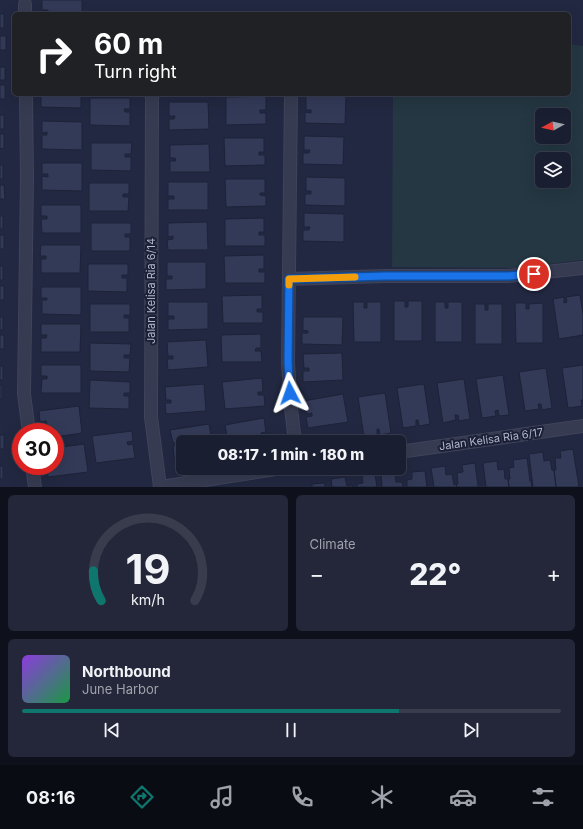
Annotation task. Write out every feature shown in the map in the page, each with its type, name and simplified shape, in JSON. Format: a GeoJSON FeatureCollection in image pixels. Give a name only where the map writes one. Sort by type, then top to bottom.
{"type":"FeatureCollection","features":[{"type":"Feature","properties":{"kind":"street"},"geometry":{"type":"LineString","coordinates":[[26,96],[27,178],[24,394],[27,423]]}},
{"type":"Feature","properties":{"kind":"street","name":"Jalan Kelisa Ria 6/14"},"geometry":{"type":"LineString","coordinates":[[152,96],[151,417],[160,487]]}},
{"type":"Feature","properties":{"kind":"street"},"geometry":{"type":"LineString","coordinates":[[291,96],[288,362],[294,435]]}},
{"type":"Feature","properties":{"kind":"street"},"geometry":{"type":"LineString","coordinates":[[289,279],[385,276],[508,276],[583,268]]}},
{"type":"Feature","properties":{"kind":"street","name":"Jalan Kelisa Ria 6/17"},"geometry":{"type":"LineString","coordinates":[[406,451],[583,426]]}},
{"type":"Feature","properties":{"kind":"street"},"geometry":{"type":"LineString","coordinates":[[33,475],[35,487]]}},
{"type":"Feature","properties":{"kind":"street"},"geometry":{"type":"LineString","coordinates":[[160,487],[237,475]]}},
{"type":"Feature","properties":{"kind":"shaded area"},"geometry":{"type":"Polygon","coordinates":[[[571,44],[583,46],[583,260],[515,268],[392,267],[393,96],[571,96],[571,44]]]}},
{"type":"Feature","properties":{"kind":"building"},"geometry":{"type":"Polygon","coordinates":[[[42,0],[82,0],[82,12],[48,12],[48,10],[42,10],[42,0]]]}},
{"type":"Feature","properties":{"kind":"building"},"geometry":{"type":"Polygon","coordinates":[[[0,14],[4,14],[4,28],[0,28],[0,14]]]}},
{"type":"Feature","properties":{"kind":"building"},"geometry":{"type":"Polygon","coordinates":[[[0,36],[6,36],[6,50],[0,50],[0,36]]]}},
{"type":"Feature","properties":{"kind":"building"},"geometry":{"type":"Polygon","coordinates":[[[0,67],[5,67],[5,80],[0,80],[0,67]]]}},
{"type":"Feature","properties":{"kind":"building"},"geometry":{"type":"Polygon","coordinates":[[[0,85],[5,85],[5,99],[0,99],[0,85]]]}},
{"type":"Feature","properties":{"kind":"building"},"geometry":{"type":"Polygon","coordinates":[[[41,96],[81,96],[81,108],[41,107],[41,96]]]}},
{"type":"Feature","properties":{"kind":"building"},"geometry":{"type":"Polygon","coordinates":[[[266,96],[266,110],[260,110],[260,113],[266,113],[266,124],[226,125],[226,97],[266,96]]]}},
{"type":"Feature","properties":{"kind":"building"},"geometry":{"type":"Polygon","coordinates":[[[306,96],[346,96],[345,124],[305,123],[305,112],[311,113],[311,110],[306,110],[306,96]]]}},
{"type":"Feature","properties":{"kind":"building"},"geometry":{"type":"Polygon","coordinates":[[[90,98],[130,98],[130,109],[124,109],[125,112],[130,112],[130,126],[90,125],[90,98]]]}},
{"type":"Feature","properties":{"kind":"building"},"geometry":{"type":"Polygon","coordinates":[[[169,102],[208,102],[209,129],[169,130],[169,119],[174,119],[175,116],[169,116],[169,102]]]}},
{"type":"Feature","properties":{"kind":"building"},"geometry":{"type":"Polygon","coordinates":[[[0,115],[4,115],[4,129],[0,129],[0,115]]]}},
{"type":"Feature","properties":{"kind":"building"},"geometry":{"type":"Polygon","coordinates":[[[42,121],[82,122],[82,150],[42,149],[42,135],[47,135],[47,132],[42,133],[42,121]]]}},
{"type":"Feature","properties":{"kind":"building"},"geometry":{"type":"Polygon","coordinates":[[[0,134],[4,134],[4,148],[0,149],[0,134]]]}},
{"type":"Feature","properties":{"kind":"building"},"geometry":{"type":"Polygon","coordinates":[[[304,136],[344,137],[343,165],[303,164],[303,153],[309,153],[310,150],[304,150],[304,136]]]}},
{"type":"Feature","properties":{"kind":"building"},"geometry":{"type":"Polygon","coordinates":[[[224,138],[264,138],[264,152],[259,152],[259,155],[265,155],[265,165],[225,166],[224,138]]]}},
{"type":"Feature","properties":{"kind":"building"},"geometry":{"type":"Polygon","coordinates":[[[91,143],[132,143],[131,154],[125,154],[125,157],[131,157],[131,171],[91,170],[91,143]]]}},
{"type":"Feature","properties":{"kind":"building"},"geometry":{"type":"Polygon","coordinates":[[[209,144],[210,172],[170,172],[170,161],[176,161],[175,158],[170,158],[170,145],[209,144]]]}},
{"type":"Feature","properties":{"kind":"building"},"geometry":{"type":"Polygon","coordinates":[[[42,163],[82,163],[82,191],[42,190],[42,176],[48,177],[48,174],[42,174],[42,163]]]}},
{"type":"Feature","properties":{"kind":"building"},"geometry":{"type":"Polygon","coordinates":[[[0,165],[3,165],[3,179],[0,179],[0,165]]]}},
{"type":"Feature","properties":{"kind":"building"},"geometry":{"type":"Polygon","coordinates":[[[306,177],[345,178],[345,206],[305,205],[305,194],[311,194],[311,191],[306,191],[306,177]]]}},
{"type":"Feature","properties":{"kind":"building"},"geometry":{"type":"Polygon","coordinates":[[[225,179],[265,179],[265,193],[260,193],[260,195],[266,196],[266,206],[226,207],[225,179]]]}},
{"type":"Feature","properties":{"kind":"building"},"geometry":{"type":"Polygon","coordinates":[[[168,182],[208,182],[208,210],[168,210],[168,199],[174,199],[174,196],[168,196],[168,182]]]}},
{"type":"Feature","properties":{"kind":"building"},"geometry":{"type":"Polygon","coordinates":[[[89,183],[129,183],[129,194],[123,194],[123,197],[129,197],[128,211],[89,211],[89,183]]]}},
{"type":"Feature","properties":{"kind":"building"},"geometry":{"type":"Polygon","coordinates":[[[0,185],[4,185],[5,199],[0,199],[0,185]]]}},
{"type":"Feature","properties":{"kind":"building"},"geometry":{"type":"Polygon","coordinates":[[[41,205],[81,205],[81,233],[42,233],[41,219],[47,219],[47,216],[41,216],[41,205]]]}},
{"type":"Feature","properties":{"kind":"building"},"geometry":{"type":"Polygon","coordinates":[[[304,213],[344,214],[344,242],[303,241],[303,230],[309,230],[310,227],[304,227],[304,213]]]}},
{"type":"Feature","properties":{"kind":"building"},"geometry":{"type":"Polygon","coordinates":[[[0,216],[3,216],[3,229],[0,229],[0,216]]]}},
{"type":"Feature","properties":{"kind":"building"},"geometry":{"type":"Polygon","coordinates":[[[264,218],[264,232],[259,232],[259,235],[265,235],[265,246],[225,246],[225,219],[264,218]]]}},
{"type":"Feature","properties":{"kind":"building"},"geometry":{"type":"Polygon","coordinates":[[[207,222],[208,250],[168,250],[167,240],[173,239],[173,236],[168,237],[168,223],[207,222]]]}},
{"type":"Feature","properties":{"kind":"building"},"geometry":{"type":"Polygon","coordinates":[[[91,223],[131,223],[131,234],[125,234],[125,237],[130,237],[130,251],[91,251],[91,223]]]}},
{"type":"Feature","properties":{"kind":"building"},"geometry":{"type":"Polygon","coordinates":[[[0,235],[4,235],[4,249],[0,249],[0,235]]]}},
{"type":"Feature","properties":{"kind":"building"},"geometry":{"type":"Polygon","coordinates":[[[41,245],[81,245],[80,273],[41,273],[41,259],[46,259],[46,256],[40,256],[41,245]]]}},
{"type":"Feature","properties":{"kind":"building"},"geometry":{"type":"Polygon","coordinates":[[[264,255],[264,269],[259,269],[259,272],[265,272],[265,283],[225,283],[224,256],[264,255]]]}},
{"type":"Feature","properties":{"kind":"building"},"geometry":{"type":"Polygon","coordinates":[[[167,262],[206,262],[206,289],[166,290],[166,279],[172,279],[172,276],[167,276],[167,262]]]}},
{"type":"Feature","properties":{"kind":"building"},"geometry":{"type":"Polygon","coordinates":[[[88,264],[128,264],[128,275],[122,275],[122,278],[127,278],[127,292],[88,291],[88,264]]]}},
{"type":"Feature","properties":{"kind":"building"},"geometry":{"type":"Polygon","coordinates":[[[0,266],[3,266],[3,280],[0,280],[0,266]]]}},
{"type":"Feature","properties":{"kind":"building"},"geometry":{"type":"Polygon","coordinates":[[[0,286],[4,286],[4,300],[0,300],[0,286]]]}},
{"type":"Feature","properties":{"kind":"building"},"geometry":{"type":"Polygon","coordinates":[[[41,287],[81,287],[81,315],[42,314],[42,300],[47,300],[47,298],[41,298],[41,287]]]}},
{"type":"Feature","properties":{"kind":"building"},"geometry":{"type":"Polygon","coordinates":[[[262,295],[262,309],[257,309],[257,312],[263,312],[263,323],[223,323],[222,296],[262,295]]]}},
{"type":"Feature","properties":{"kind":"building"},"geometry":{"type":"Polygon","coordinates":[[[580,295],[583,314],[583,335],[559,339],[553,299],[564,297],[564,303],[567,302],[566,297],[580,295]]]}},
{"type":"Feature","properties":{"kind":"building"},"geometry":{"type":"Polygon","coordinates":[[[394,301],[405,301],[405,307],[408,307],[408,301],[422,301],[422,341],[394,341],[394,301]]]}},
{"type":"Feature","properties":{"kind":"building"},"geometry":{"type":"Polygon","coordinates":[[[168,302],[208,302],[208,329],[168,330],[168,319],[174,319],[174,316],[168,316],[168,302]]]}},
{"type":"Feature","properties":{"kind":"building"},"geometry":{"type":"Polygon","coordinates":[[[353,302],[364,302],[364,308],[367,308],[367,302],[381,302],[381,342],[354,342],[353,302]]]}},
{"type":"Feature","properties":{"kind":"building"},"geometry":{"type":"Polygon","coordinates":[[[435,302],[445,302],[445,308],[448,308],[448,302],[462,302],[462,342],[435,342],[435,302]]]}},
{"type":"Feature","properties":{"kind":"building"},"geometry":{"type":"Polygon","coordinates":[[[515,303],[526,303],[526,309],[529,309],[529,304],[543,303],[543,343],[516,343],[515,303]]]}},
{"type":"Feature","properties":{"kind":"building"},"geometry":{"type":"Polygon","coordinates":[[[90,304],[130,304],[130,315],[124,315],[124,318],[129,318],[129,332],[90,332],[90,304]]]}},
{"type":"Feature","properties":{"kind":"building"},"geometry":{"type":"Polygon","coordinates":[[[475,304],[485,304],[485,310],[488,310],[488,304],[502,304],[502,344],[475,344],[475,304]]]}},
{"type":"Feature","properties":{"kind":"building"},"geometry":{"type":"Polygon","coordinates":[[[0,317],[3,317],[3,330],[0,330],[0,317]]]}},
{"type":"Feature","properties":{"kind":"building"},"geometry":{"type":"Polygon","coordinates":[[[303,317],[343,317],[342,345],[302,344],[302,333],[308,333],[308,331],[303,330],[303,317]]]}},
{"type":"Feature","properties":{"kind":"building"},"geometry":{"type":"Polygon","coordinates":[[[41,324],[81,324],[80,352],[41,352],[41,338],[46,338],[47,335],[41,335],[41,324]]]}},
{"type":"Feature","properties":{"kind":"building"},"geometry":{"type":"Polygon","coordinates":[[[261,334],[261,348],[256,348],[255,351],[261,351],[262,362],[222,362],[221,335],[261,334]]]}},
{"type":"Feature","properties":{"kind":"building"},"geometry":{"type":"Polygon","coordinates":[[[0,335],[4,335],[4,349],[0,349],[0,335]]]}},
{"type":"Feature","properties":{"kind":"building"},"geometry":{"type":"Polygon","coordinates":[[[206,340],[208,367],[168,370],[167,359],[173,359],[173,356],[168,356],[167,342],[206,340]]]}},
{"type":"Feature","properties":{"kind":"building"},"geometry":{"type":"Polygon","coordinates":[[[90,343],[131,344],[130,355],[124,355],[124,358],[130,358],[129,372],[90,371],[90,343]]]}},
{"type":"Feature","properties":{"kind":"building"},"geometry":{"type":"Polygon","coordinates":[[[342,353],[343,380],[303,382],[303,371],[309,371],[309,368],[304,368],[303,354],[342,353]]]}},
{"type":"Feature","properties":{"kind":"building"},"geometry":{"type":"Polygon","coordinates":[[[41,365],[81,365],[81,393],[41,393],[42,379],[47,379],[47,376],[41,376],[41,365]]]}},
{"type":"Feature","properties":{"kind":"building"},"geometry":{"type":"Polygon","coordinates":[[[583,365],[582,406],[568,408],[562,368],[583,365]]]}},
{"type":"Feature","properties":{"kind":"building"},"geometry":{"type":"Polygon","coordinates":[[[0,366],[3,366],[3,380],[0,380],[0,366]]]}},
{"type":"Feature","properties":{"kind":"building"},"geometry":{"type":"Polygon","coordinates":[[[546,368],[552,408],[542,410],[541,404],[538,404],[539,409],[525,411],[519,372],[546,368]]]}},
{"type":"Feature","properties":{"kind":"building"},"geometry":{"type":"Polygon","coordinates":[[[503,375],[509,415],[499,416],[498,410],[495,411],[496,416],[482,418],[476,379],[503,375]]]}},
{"type":"Feature","properties":{"kind":"building"},"geometry":{"type":"Polygon","coordinates":[[[262,378],[263,392],[258,392],[258,395],[264,395],[265,406],[225,409],[222,382],[262,378]]]}},
{"type":"Feature","properties":{"kind":"building"},"geometry":{"type":"Polygon","coordinates":[[[464,379],[470,419],[459,421],[458,415],[455,415],[456,420],[443,423],[437,383],[464,379]]]}},
{"type":"Feature","properties":{"kind":"building"},"geometry":{"type":"Polygon","coordinates":[[[90,380],[130,382],[130,393],[124,393],[124,396],[129,396],[129,409],[89,408],[90,380]]]}},
{"type":"Feature","properties":{"kind":"building"},"geometry":{"type":"Polygon","coordinates":[[[204,384],[206,411],[166,414],[165,403],[171,403],[171,400],[166,400],[165,387],[204,384]]]}},
{"type":"Feature","properties":{"kind":"building"},"geometry":{"type":"Polygon","coordinates":[[[424,384],[430,424],[419,426],[418,420],[416,420],[416,426],[403,428],[397,388],[424,384]]]}},
{"type":"Feature","properties":{"kind":"building"},"geometry":{"type":"Polygon","coordinates":[[[0,385],[2,385],[2,399],[0,399],[0,385]]]}},
{"type":"Feature","properties":{"kind":"building"},"geometry":{"type":"Polygon","coordinates":[[[385,393],[391,433],[380,435],[379,429],[377,429],[377,435],[364,435],[358,397],[385,393]]]}},
{"type":"Feature","properties":{"kind":"building"},"geometry":{"type":"Polygon","coordinates":[[[343,394],[348,422],[308,428],[306,417],[312,416],[312,413],[307,414],[304,401],[343,394]]]}},
{"type":"Feature","properties":{"kind":"building"},"geometry":{"type":"Polygon","coordinates":[[[79,406],[82,433],[64,436],[64,423],[47,423],[46,421],[40,422],[39,411],[79,406]]]}},
{"type":"Feature","properties":{"kind":"building"},"geometry":{"type":"Polygon","coordinates":[[[264,418],[266,432],[261,433],[261,435],[227,435],[225,425],[264,418]]]}},
{"type":"Feature","properties":{"kind":"building"},"geometry":{"type":"Polygon","coordinates":[[[209,424],[211,435],[176,435],[176,442],[173,443],[170,430],[209,424]]]}},
{"type":"Feature","properties":{"kind":"building"},"geometry":{"type":"Polygon","coordinates":[[[132,431],[133,441],[127,442],[128,445],[133,444],[135,458],[96,463],[92,436],[132,431]]]}},
{"type":"Feature","properties":{"kind":"building"},"geometry":{"type":"Polygon","coordinates":[[[0,435],[4,435],[4,449],[0,449],[0,435]]]}},
{"type":"Feature","properties":{"kind":"building"},"geometry":{"type":"Polygon","coordinates":[[[84,444],[88,472],[64,475],[64,447],[84,444]]]}},
{"type":"Feature","properties":{"kind":"building"},"geometry":{"type":"Polygon","coordinates":[[[176,445],[176,457],[174,457],[173,446],[176,445]]]}},
{"type":"Feature","properties":{"kind":"building"},"geometry":{"type":"Polygon","coordinates":[[[573,449],[579,487],[556,487],[554,470],[556,470],[555,458],[561,458],[560,451],[573,449]]]}},
{"type":"Feature","properties":{"kind":"building"},"geometry":{"type":"Polygon","coordinates":[[[543,452],[544,461],[550,460],[552,470],[554,470],[556,487],[533,487],[529,454],[543,452]]]}},
{"type":"Feature","properties":{"kind":"building"},"geometry":{"type":"Polygon","coordinates":[[[527,458],[532,487],[509,487],[509,468],[514,467],[513,460],[527,458]]]}},
{"type":"Feature","properties":{"kind":"building"},"geometry":{"type":"Polygon","coordinates":[[[497,461],[498,470],[504,469],[505,479],[508,479],[509,487],[486,487],[483,463],[497,461]]]}},
{"type":"Feature","properties":{"kind":"building"},"geometry":{"type":"Polygon","coordinates":[[[475,463],[479,487],[457,487],[457,473],[463,472],[462,465],[475,463]]]}},
{"type":"Feature","properties":{"kind":"building"},"geometry":{"type":"Polygon","coordinates":[[[0,466],[3,466],[3,479],[0,479],[0,466]]]}},
{"type":"Feature","properties":{"kind":"building"},"geometry":{"type":"Polygon","coordinates":[[[445,466],[446,475],[452,474],[454,485],[456,484],[457,487],[434,487],[431,468],[445,466]]]}},
{"type":"Feature","properties":{"kind":"building"},"geometry":{"type":"Polygon","coordinates":[[[425,471],[427,487],[407,487],[407,480],[412,479],[412,472],[425,471]]]}},
{"type":"Feature","properties":{"kind":"building"},"geometry":{"type":"Polygon","coordinates":[[[48,475],[64,475],[48,477],[48,475]]]}},
{"type":"Feature","properties":{"kind":"building"},"geometry":{"type":"Polygon","coordinates":[[[375,475],[377,487],[357,487],[357,484],[363,483],[362,476],[375,475]]]}},
{"type":"Feature","properties":{"kind":"building"},"geometry":{"type":"Polygon","coordinates":[[[381,475],[395,475],[396,482],[402,482],[403,487],[382,487],[381,475]]]}},
{"type":"Feature","properties":{"kind":"building"},"geometry":{"type":"Polygon","coordinates":[[[345,477],[347,486],[352,485],[353,487],[332,487],[331,479],[345,477]]]}},
{"type":"Feature","properties":{"kind":"building"},"geometry":{"type":"Polygon","coordinates":[[[325,483],[325,487],[312,487],[312,484],[325,483]]]}},
{"type":"Feature","properties":{"kind":"slow traffic"},"geometry":{"type":"LineString","coordinates":[[289,285],[289,279],[355,277]]}},
{"type":"Feature","properties":{"kind":"route"},"geometry":{"type":"LineString","coordinates":[[290,393],[288,362],[289,279],[385,276],[508,276],[534,274]]}}]}
